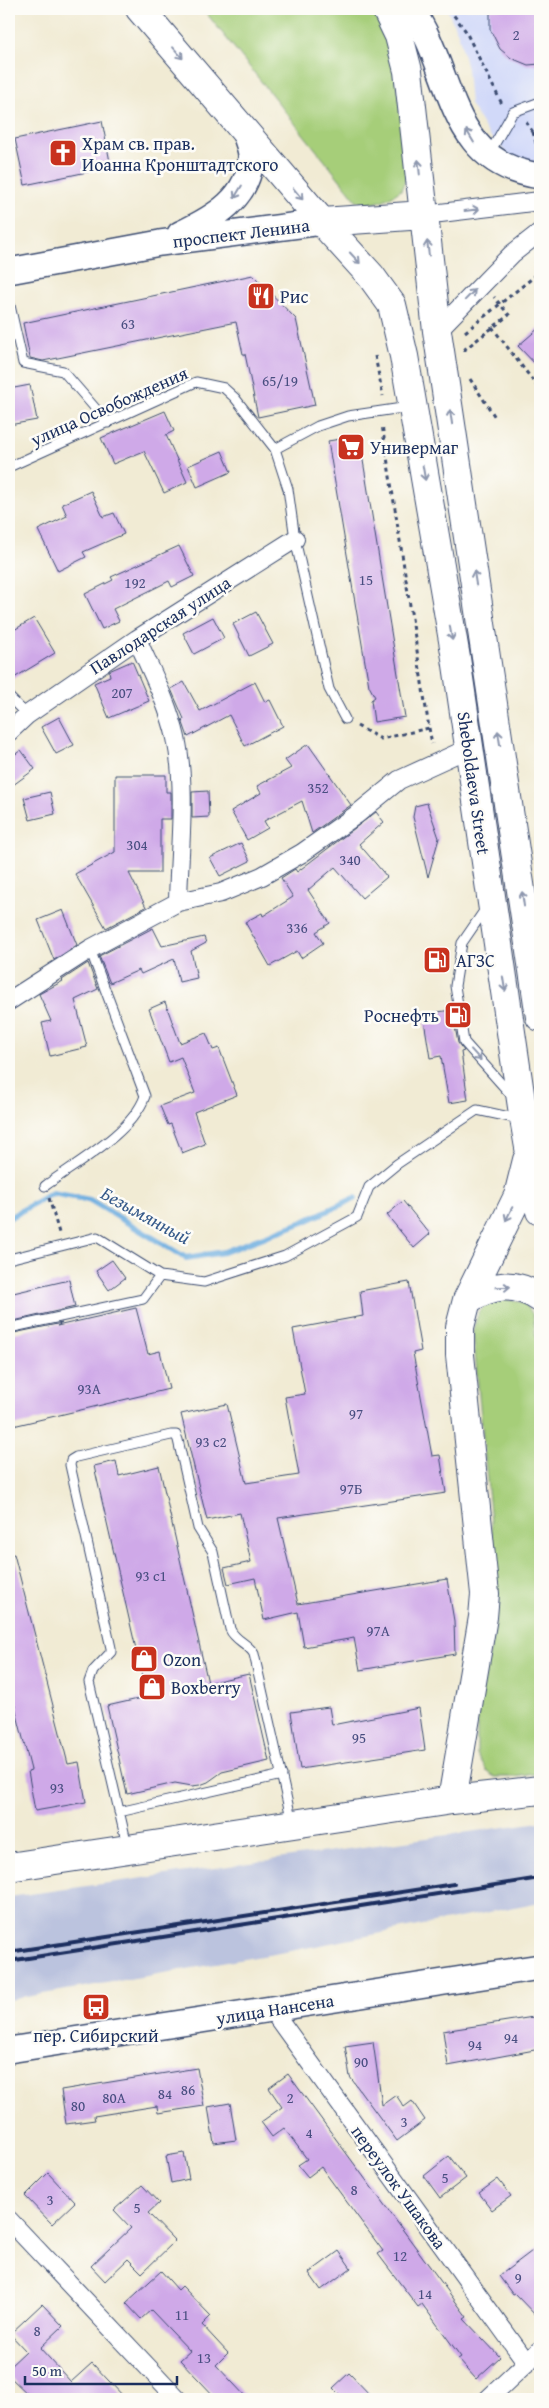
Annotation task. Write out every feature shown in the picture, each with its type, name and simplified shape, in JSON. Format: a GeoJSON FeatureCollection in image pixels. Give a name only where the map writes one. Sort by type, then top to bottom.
{"type":"FeatureCollection","features":[{"type":"Feature","properties":{"kind":"main road","name":"Sheboldaeva Street"},"geometry":{"type":"LineString","coordinates":[[386,9],[399,36],[408,71],[437,331],[540,1017]]}},
{"type":"Feature","properties":{"kind":"main road"},"geometry":{"type":"LineString","coordinates":[[411,9],[421,23],[457,114],[476,146],[502,165],[540,176]]}},
{"type":"Feature","properties":{"kind":"main road","name":"Sheboldaeva Street"},"geometry":{"type":"LineString","coordinates":[[143,11],[322,222],[371,276],[392,305],[413,407],[469,748],[523,1114],[540,1211]]}},
{"type":"Feature","properties":{"kind":"main road","name":"проспект Ленина"},"geometry":{"type":"LineString","coordinates":[[160,243],[213,218],[233,201],[248,176],[251,154],[244,130]]}},
{"type":"Feature","properties":{"kind":"main road"},"geometry":{"type":"LineString","coordinates":[[322,222],[424,216]]}},
{"type":"Feature","properties":{"kind":"main road","name":"проспект Ленина"},"geometry":{"type":"LineString","coordinates":[[9,271],[160,243],[322,222]]}},
{"type":"Feature","properties":{"kind":"main road"},"geometry":{"type":"LineString","coordinates":[[452,1800],[483,1617],[485,1594],[460,1355],[460,1327],[467,1300],[518,1196],[529,1152]]}},
{"type":"Feature","properties":{"kind":"main road"},"geometry":{"type":"LineString","coordinates":[[467,1300],[482,1290],[502,1286],[526,1289],[540,1298]]}},
{"type":"Feature","properties":{"kind":"main road"},"geometry":{"type":"LineString","coordinates":[[9,1867],[452,1800],[540,1790]]}},
{"type":"Feature","properties":{"kind":"main road","name":"улица Нансена"},"geometry":{"type":"LineString","coordinates":[[9,2050],[540,1967]]}},
{"type":"Feature","properties":{"kind":"street"},"geometry":{"type":"LineString","coordinates":[[424,216],[540,202]]}},
{"type":"Feature","properties":{"kind":"street"},"geometry":{"type":"LineString","coordinates":[[437,331],[512,254],[540,232]]}},
{"type":"Feature","properties":{"kind":"street","name":"Павлодарская улица"},"geometry":{"type":"LineString","coordinates":[[9,732],[27,715],[137,638],[295,538]]}},
{"type":"Feature","properties":{"kind":"street"},"geometry":{"type":"LineString","coordinates":[[137,638],[167,706],[176,739],[181,785],[178,902]]}},
{"type":"Feature","properties":{"kind":"street"},"geometry":{"type":"LineString","coordinates":[[9,1000],[90,949],[178,902],[221,892],[262,876],[302,853],[356,815],[399,780],[469,748]]}},
{"type":"Feature","properties":{"kind":"street","name":"переулок Ушакова"},"geometry":{"type":"LineString","coordinates":[[272,2010],[527,2363]]}},
{"type":"Feature","properties":{"kind":"street"},"geometry":{"type":"LineString","coordinates":[[9,2220],[178,2399]]}},
{"type":"Feature","properties":{"kind":"street"},"geometry":{"type":"LineString","coordinates":[[488,2399],[540,2350]]}},
{"type":"Feature","properties":{"kind":"lane"},"geometry":{"type":"LineString","coordinates":[[488,155],[513,112],[540,102]]}},
{"type":"Feature","properties":{"kind":"lane"},"geometry":{"type":"LineString","coordinates":[[9,301],[23,363],[63,371],[108,423]]}},
{"type":"Feature","properties":{"kind":"lane","name":"улица Освобождения"},"geometry":{"type":"LineString","coordinates":[[9,466],[196,382],[224,388],[235,398],[275,449]]}},
{"type":"Feature","properties":{"kind":"lane"},"geometry":{"type":"LineString","coordinates":[[345,719],[329,689],[295,538],[288,489],[275,449],[318,426],[348,416],[413,407]]}},
{"type":"Feature","properties":{"kind":"lane"},"geometry":{"type":"LineString","coordinates":[[9,697],[27,715]]}},
{"type":"Feature","properties":{"kind":"lane"},"geometry":{"type":"LineString","coordinates":[[491,899],[462,943],[454,986],[464,1042],[523,1114]]}},
{"type":"Feature","properties":{"kind":"lane"},"geometry":{"type":"LineString","coordinates":[[45,1186],[118,1133],[141,1109],[145,1096],[90,949]]}},
{"type":"Feature","properties":{"kind":"lane"},"geometry":{"type":"LineString","coordinates":[[9,1259],[97,1237],[160,1276],[204,1282],[285,1256],[357,1217],[369,1187],[397,1164],[477,1110],[523,1114]]}},
{"type":"Feature","properties":{"kind":"lane"},"geometry":{"type":"LineString","coordinates":[[9,1328],[142,1298],[160,1276]]}},
{"type":"Feature","properties":{"kind":"lane"},"geometry":{"type":"LineString","coordinates":[[128,1849],[89,1682],[93,1671],[109,1656],[112,1648],[70,1465],[71,1460],[76,1457],[161,1437],[176,1435],[198,1528],[213,1552],[230,1630],[232,1635],[248,1645],[254,1654],[293,1824]]}},
{"type":"Feature","properties":{"kind":"lane"},"geometry":{"type":"LineString","coordinates":[[119,1812],[282,1775]]}},
{"type":"Feature","properties":{"kind":"path"},"geometry":{"type":"LineString","coordinates":[[449,9],[465,30],[502,105],[524,119],[533,132],[540,154]]}},
{"type":"Feature","properties":{"kind":"path"},"geometry":{"type":"LineString","coordinates":[[533,132],[540,131]]}},
{"type":"Feature","properties":{"kind":"path"},"geometry":{"type":"LineString","coordinates":[[464,332],[540,272]]}},
{"type":"Feature","properties":{"kind":"path"},"geometry":{"type":"LineString","coordinates":[[465,356],[465,349],[509,314],[500,304]]}},
{"type":"Feature","properties":{"kind":"path"},"geometry":{"type":"LineString","coordinates":[[492,327],[537,386]]}},
{"type":"Feature","properties":{"kind":"path"},"geometry":{"type":"LineString","coordinates":[[345,719],[380,739],[429,728],[375,356]]}},
{"type":"Feature","properties":{"kind":"path"},"geometry":{"type":"LineString","coordinates":[[468,376],[496,418]]}},
{"type":"Feature","properties":{"kind":"path"},"geometry":{"type":"LineString","coordinates":[[52,1209],[63,1246]]}},
{"type":"Feature","properties":{"kind":"shaded area"},"geometry":{"type":"Polygon","coordinates":[[[447,9],[540,9],[540,167],[511,157],[489,135],[470,104],[467,69],[459,36],[447,9]]]}},
{"type":"Feature","properties":{"kind":"shaded area"},"geometry":{"type":"Polygon","coordinates":[[[540,1822],[540,1902],[285,1952],[9,2000],[9,1897],[540,1822]]]}},
{"type":"Feature","properties":{"kind":"green space"},"geometry":{"type":"Polygon","coordinates":[[[203,9],[372,9],[394,51],[407,176],[401,190],[374,203],[368,204],[357,201],[203,9]]]}},
{"type":"Feature","properties":{"kind":"green space"},"geometry":{"type":"Polygon","coordinates":[[[499,1298],[525,1303],[533,1315],[540,1371],[540,1773],[515,1777],[495,1777],[487,1772],[477,1754],[477,1719],[499,1606],[473,1332],[476,1320],[484,1306],[499,1298]]]}},
{"type":"Feature","properties":{"kind":"building"},"geometry":{"type":"Polygon","coordinates":[[[490,9],[540,9],[540,64],[528,65],[511,58],[500,49],[490,29],[490,9]]]}},
{"type":"Feature","properties":{"kind":"building","name":"Храм св. прав. Иоанна Кронштадтского"},"geometry":{"type":"Polygon","coordinates":[[[102,121],[111,167],[25,185],[15,139],[102,121]]]}},
{"type":"Feature","properties":{"kind":"building"},"geometry":{"type":"Polygon","coordinates":[[[253,275],[296,319],[315,405],[258,417],[245,354],[243,354],[236,322],[43,361],[30,358],[23,323],[253,275]]]}},
{"type":"Feature","properties":{"kind":"building"},"geometry":{"type":"Polygon","coordinates":[[[540,327],[540,369],[518,346],[540,327]]]}},
{"type":"Feature","properties":{"kind":"building"},"geometry":{"type":"Polygon","coordinates":[[[30,385],[37,420],[9,425],[9,389],[30,385]]]}},
{"type":"Feature","properties":{"kind":"building"},"geometry":{"type":"Polygon","coordinates":[[[165,411],[174,431],[166,435],[187,482],[164,493],[144,451],[113,464],[101,438],[165,411]]]}},
{"type":"Feature","properties":{"kind":"building"},"geometry":{"type":"Polygon","coordinates":[[[359,436],[405,717],[374,722],[371,700],[375,697],[369,686],[328,441],[359,436]]]}},
{"type":"Feature","properties":{"kind":"building"},"geometry":{"type":"Polygon","coordinates":[[[222,451],[231,472],[197,487],[188,466],[222,451]]]}},
{"type":"Feature","properties":{"kind":"building"},"geometry":{"type":"Polygon","coordinates":[[[91,491],[103,517],[114,513],[124,534],[83,552],[86,557],[58,571],[38,530],[67,516],[62,504],[91,491]]]}},
{"type":"Feature","properties":{"kind":"building"},"geometry":{"type":"Polygon","coordinates":[[[179,546],[194,576],[172,587],[169,581],[113,609],[119,621],[102,629],[85,594],[113,580],[111,577],[179,546]]]}},
{"type":"Feature","properties":{"kind":"building"},"geometry":{"type":"Polygon","coordinates":[[[256,612],[273,644],[249,656],[233,624],[256,612]]]}},
{"type":"Feature","properties":{"kind":"building"},"geometry":{"type":"Polygon","coordinates":[[[213,617],[224,638],[194,654],[183,633],[213,617]]]}},
{"type":"Feature","properties":{"kind":"building"},"geometry":{"type":"Polygon","coordinates":[[[34,618],[55,653],[9,681],[9,633],[34,618]]]}},
{"type":"Feature","properties":{"kind":"building"},"geometry":{"type":"Polygon","coordinates":[[[132,661],[149,701],[109,718],[94,683],[110,676],[109,671],[132,661]]]}},
{"type":"Feature","properties":{"kind":"building"},"geometry":{"type":"Polygon","coordinates":[[[184,682],[200,711],[255,682],[265,702],[270,700],[283,726],[245,746],[229,715],[188,737],[182,720],[184,719],[171,689],[184,682]]]}},
{"type":"Feature","properties":{"kind":"building"},"geometry":{"type":"Polygon","coordinates":[[[59,717],[74,745],[56,754],[41,727],[59,717]]]}},
{"type":"Feature","properties":{"kind":"building"},"geometry":{"type":"Polygon","coordinates":[[[308,744],[351,805],[312,833],[302,801],[264,821],[268,828],[247,840],[231,811],[261,793],[257,786],[291,768],[285,760],[308,744]]]}},
{"type":"Feature","properties":{"kind":"building"},"geometry":{"type":"Polygon","coordinates":[[[21,750],[35,769],[9,788],[9,759],[21,750]]]}},
{"type":"Feature","properties":{"kind":"building"},"geometry":{"type":"Polygon","coordinates":[[[115,775],[166,775],[166,792],[171,792],[171,819],[160,819],[160,873],[129,873],[146,907],[106,928],[75,874],[115,852],[115,775]]]}},
{"type":"Feature","properties":{"kind":"building"},"geometry":{"type":"Polygon","coordinates":[[[208,791],[209,817],[192,818],[192,792],[208,791]]]}},
{"type":"Feature","properties":{"kind":"building"},"geometry":{"type":"Polygon","coordinates":[[[50,792],[55,814],[30,820],[24,798],[50,792]]]}},
{"type":"Feature","properties":{"kind":"building"},"geometry":{"type":"Polygon","coordinates":[[[427,803],[439,838],[428,877],[413,817],[415,806],[427,803]]]}},
{"type":"Feature","properties":{"kind":"building"},"geometry":{"type":"Polygon","coordinates":[[[376,812],[384,822],[359,844],[387,877],[362,898],[335,867],[308,890],[330,923],[316,932],[323,943],[301,958],[297,951],[270,966],[245,922],[262,913],[263,916],[293,897],[281,878],[295,869],[297,872],[376,812]]]}},
{"type":"Feature","properties":{"kind":"building"},"geometry":{"type":"Polygon","coordinates":[[[241,843],[250,861],[220,876],[210,858],[241,843]]]}},
{"type":"Feature","properties":{"kind":"building"},"geometry":{"type":"Polygon","coordinates":[[[63,910],[77,945],[54,960],[38,920],[63,910]]]}},
{"type":"Feature","properties":{"kind":"building"},"geometry":{"type":"Polygon","coordinates":[[[153,928],[162,946],[204,937],[206,943],[191,951],[197,978],[179,982],[174,959],[141,974],[139,970],[110,983],[99,956],[153,928]]]}},
{"type":"Feature","properties":{"kind":"building"},"geometry":{"type":"Polygon","coordinates":[[[88,963],[98,989],[75,1000],[87,1047],[50,1056],[42,1023],[51,1021],[39,994],[63,981],[88,963]]]}},
{"type":"Feature","properties":{"kind":"building"},"geometry":{"type":"Polygon","coordinates":[[[165,1002],[180,1043],[206,1033],[213,1050],[219,1048],[237,1095],[194,1112],[205,1144],[182,1153],[171,1124],[168,1125],[160,1106],[195,1093],[181,1057],[169,1062],[149,1009],[165,1002]]]}},
{"type":"Feature","properties":{"kind":"building"},"geometry":{"type":"Polygon","coordinates":[[[452,1010],[458,1043],[464,1051],[461,1052],[468,1100],[449,1103],[441,1056],[430,1058],[423,1014],[452,1010]]]}},
{"type":"Feature","properties":{"kind":"building"},"geometry":{"type":"Polygon","coordinates":[[[403,1201],[430,1234],[414,1248],[387,1215],[403,1201]]]}},
{"type":"Feature","properties":{"kind":"building"},"geometry":{"type":"Polygon","coordinates":[[[112,1260],[125,1278],[109,1290],[96,1271],[112,1260]]]}},
{"type":"Feature","properties":{"kind":"building"},"geometry":{"type":"Polygon","coordinates":[[[69,1280],[75,1307],[9,1322],[9,1294],[69,1280]]]}},
{"type":"Feature","properties":{"kind":"building"},"geometry":{"type":"Polygon","coordinates":[[[409,1282],[421,1351],[413,1353],[432,1456],[440,1455],[446,1493],[278,1518],[298,1604],[447,1579],[454,1621],[455,1654],[360,1670],[354,1638],[304,1647],[298,1612],[264,1620],[255,1578],[228,1584],[224,1568],[251,1562],[240,1513],[207,1520],[181,1414],[227,1404],[246,1483],[299,1475],[285,1397],[305,1394],[293,1329],[363,1316],[360,1291],[409,1282]]]}},
{"type":"Feature","properties":{"kind":"building"},"geometry":{"type":"Polygon","coordinates":[[[136,1308],[148,1354],[160,1351],[169,1389],[9,1427],[9,1334],[62,1323],[57,1326],[136,1308]]]}},
{"type":"Feature","properties":{"kind":"building"},"geometry":{"type":"Polygon","coordinates":[[[116,1461],[119,1476],[159,1466],[208,1683],[249,1674],[269,1761],[222,1772],[200,1785],[192,1786],[175,1783],[127,1794],[107,1706],[147,1697],[94,1466],[116,1461]]]}},
{"type":"Feature","properties":{"kind":"building"},"geometry":{"type":"Polygon","coordinates":[[[14,1554],[68,1764],[79,1762],[86,1802],[35,1811],[28,1771],[31,1770],[9,1683],[9,1555],[14,1554]]]}},
{"type":"Feature","properties":{"kind":"building"},"geometry":{"type":"Polygon","coordinates":[[[329,1707],[332,1725],[419,1708],[425,1750],[300,1769],[291,1712],[329,1707]]]}},
{"type":"Feature","properties":{"kind":"building"},"geometry":{"type":"Polygon","coordinates":[[[540,2016],[540,2049],[448,2066],[443,2031],[540,2016]]]}},
{"type":"Feature","properties":{"kind":"building"},"geometry":{"type":"Polygon","coordinates":[[[373,2042],[382,2105],[396,2095],[404,2107],[412,2101],[425,2120],[397,2141],[350,2077],[345,2046],[373,2042]]]}},
{"type":"Feature","properties":{"kind":"building"},"geometry":{"type":"Polygon","coordinates":[[[197,2068],[204,2106],[158,2113],[157,2106],[94,2116],[95,2120],[66,2124],[61,2090],[197,2068]]]}},
{"type":"Feature","properties":{"kind":"building"},"geometry":{"type":"Polygon","coordinates":[[[288,2074],[467,2317],[464,2319],[500,2357],[476,2379],[458,2359],[461,2357],[422,2304],[418,2307],[378,2254],[383,2251],[321,2167],[308,2177],[298,2165],[307,2159],[284,2128],[272,2137],[261,2122],[282,2107],[269,2088],[288,2074]]]}},
{"type":"Feature","properties":{"kind":"building"},"geometry":{"type":"Polygon","coordinates":[[[230,2103],[236,2140],[214,2143],[208,2107],[230,2103]]]}},
{"type":"Feature","properties":{"kind":"building"},"geometry":{"type":"Polygon","coordinates":[[[184,2153],[189,2179],[171,2183],[166,2156],[184,2153]]]}},
{"type":"Feature","properties":{"kind":"building"},"geometry":{"type":"Polygon","coordinates":[[[449,2156],[466,2178],[440,2198],[424,2176],[449,2156]]]}},
{"type":"Feature","properties":{"kind":"building"},"geometry":{"type":"Polygon","coordinates":[[[48,2173],[75,2202],[52,2224],[25,2196],[48,2173]]]}},
{"type":"Feature","properties":{"kind":"building"},"geometry":{"type":"Polygon","coordinates":[[[498,2179],[511,2196],[492,2210],[479,2193],[498,2179]]]}},
{"type":"Feature","properties":{"kind":"building"},"geometry":{"type":"Polygon","coordinates":[[[142,2185],[159,2203],[148,2213],[175,2241],[142,2273],[128,2259],[105,2281],[91,2266],[131,2228],[114,2210],[142,2185]]]}},
{"type":"Feature","properties":{"kind":"building"},"geometry":{"type":"Polygon","coordinates":[[[540,2245],[540,2320],[515,2294],[513,2295],[499,2276],[540,2245]]]}},
{"type":"Feature","properties":{"kind":"building"},"geometry":{"type":"Polygon","coordinates":[[[339,2251],[351,2268],[321,2290],[309,2273],[339,2251]]]}},
{"type":"Feature","properties":{"kind":"building"},"geometry":{"type":"Polygon","coordinates":[[[161,2271],[178,2290],[182,2286],[211,2316],[202,2325],[228,2353],[216,2365],[248,2399],[217,2399],[180,2360],[190,2351],[151,2310],[141,2319],[126,2303],[161,2271]]]}},
{"type":"Feature","properties":{"kind":"building"},"geometry":{"type":"Polygon","coordinates":[[[42,2304],[63,2326],[40,2348],[71,2382],[92,2363],[126,2399],[33,2399],[9,2376],[9,2367],[26,2351],[10,2334],[42,2304]]]}},
{"type":"Feature","properties":{"kind":"building"},"geometry":{"type":"Polygon","coordinates":[[[349,2373],[374,2399],[344,2399],[333,2388],[349,2373]]]}},
{"type":"Feature","properties":{"kind":"waterway","name":"Безымянный"},"geometry":{"type":"LineString","coordinates":[[9,1218],[52,1193],[90,1200],[186,1258],[224,1252],[303,1222],[355,1198]]}},
{"type":"Feature","properties":{"kind":"railway"},"geometry":{"type":"LineString","coordinates":[[9,1961],[540,1878]]}},
{"type":"Feature","properties":{"kind":"railway"},"geometry":{"type":"LineString","coordinates":[[9,1952],[454,1884]]}},
{"type":"Feature","properties":{"kind":"place","name":"Храм св. прав. Иоанна Кронштадтского"},"geometry":{"type":"Point","coordinates":[63,153]}},
{"type":"Feature","properties":{"kind":"place","name":"Рис"},"geometry":{"type":"Point","coordinates":[261,296]}},
{"type":"Feature","properties":{"kind":"place","name":"Универмаг"},"geometry":{"type":"Point","coordinates":[351,447]}},
{"type":"Feature","properties":{"kind":"place","name":"АГЗС"},"geometry":{"type":"Point","coordinates":[437,960]}},
{"type":"Feature","properties":{"kind":"place","name":"Роснефть"},"geometry":{"type":"Point","coordinates":[458,1015]}},
{"type":"Feature","properties":{"kind":"place","name":"Ozon"},"geometry":{"type":"Point","coordinates":[144,1659]}},
{"type":"Feature","properties":{"kind":"place","name":"Boxberry"},"geometry":{"type":"Point","coordinates":[152,1687]}},
{"type":"Feature","properties":{"kind":"place","name":"пер. Сибирский"},"geometry":{"type":"Point","coordinates":[96,2007]}}]}
